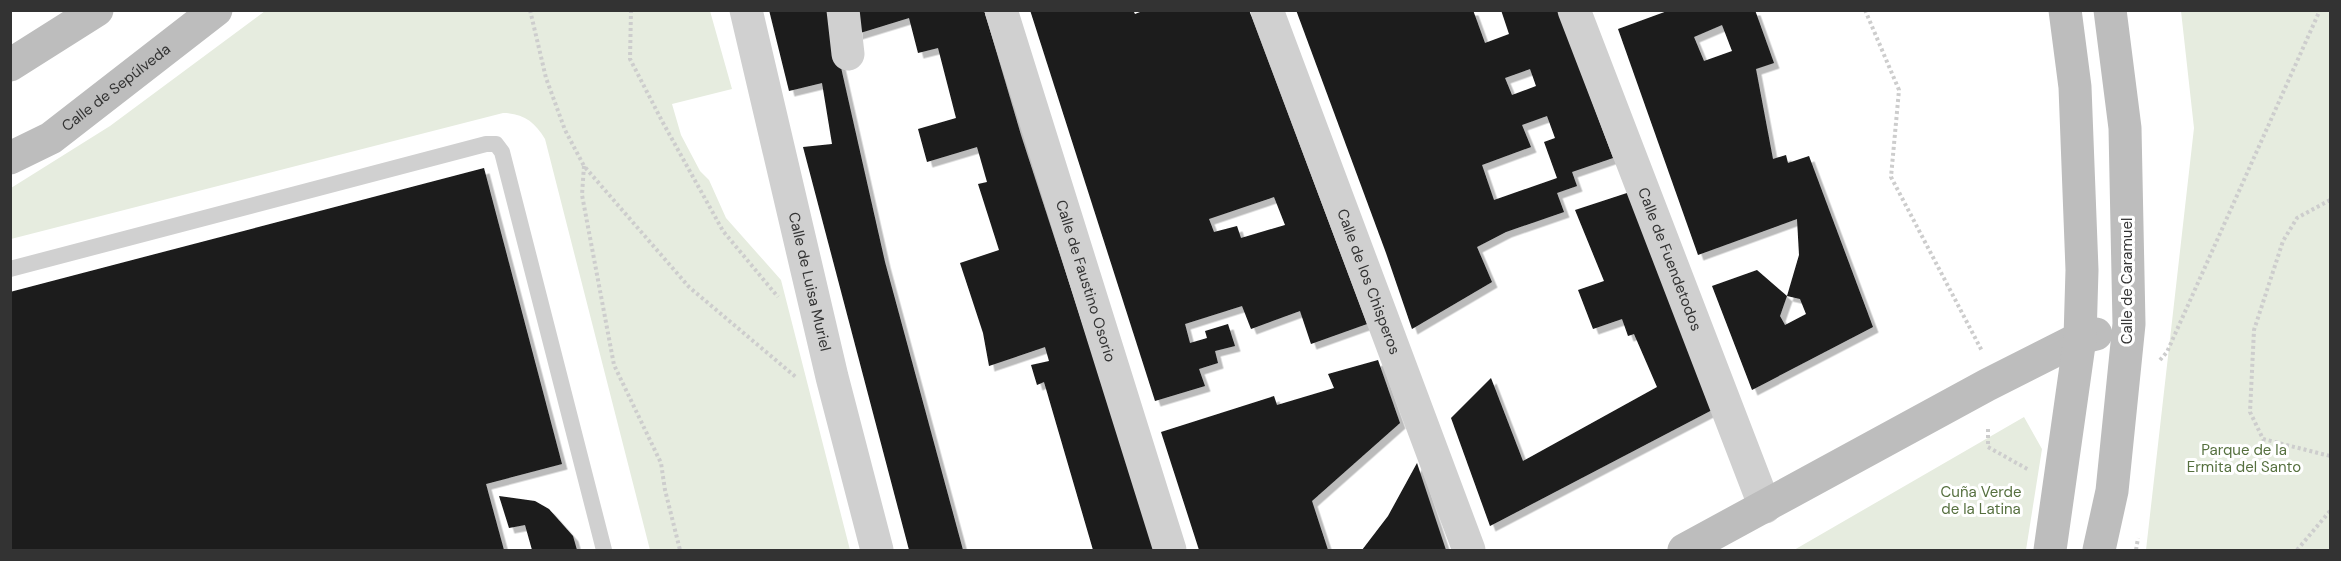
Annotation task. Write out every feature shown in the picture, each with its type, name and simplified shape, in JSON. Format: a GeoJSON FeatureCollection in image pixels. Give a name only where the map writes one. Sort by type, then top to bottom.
{"type":"FeatureCollection","features":[{"type":"Feature","properties":{"kind":"street"},"geometry":{"type":"LineString","coordinates":[[10,65],[97,10]]}},
{"type":"Feature","properties":{"kind":"street","name":"Calle de Sepúlveda"},"geometry":{"type":"LineString","coordinates":[[10,158],[51,138],[216,10]]}},
{"type":"Feature","properties":{"kind":"street","name":"Calle de Luisa Muriel"},"geometry":{"type":"LineString","coordinates":[[746,10],[832,377],[877,550]]}},
{"type":"Feature","properties":{"kind":"street"},"geometry":{"type":"LineString","coordinates":[[843,10],[848,54]]}},
{"type":"Feature","properties":{"kind":"street","name":"Calle de Faustino Osorio"},"geometry":{"type":"LineString","coordinates":[[1001,10],[1170,550]]}},
{"type":"Feature","properties":{"kind":"street","name":"Calle de los Chisperos"},"geometry":{"type":"LineString","coordinates":[[1267,10],[1469,550]]}},
{"type":"Feature","properties":{"kind":"street","name":"Calle de Fuendetodos"},"geometry":{"type":"LineString","coordinates":[[1574,10],[1766,507]]}},
{"type":"Feature","properties":{"kind":"street"},"geometry":{"type":"LineString","coordinates":[[2050,550],[2080,338],[2082,270],[2075,87],[2065,10]]}},
{"type":"Feature","properties":{"kind":"street","name":"Calle de Caramuel"},"geometry":{"type":"LineString","coordinates":[[2100,550],[2112,491],[2129,324],[2125,128],[2110,10]]}},
{"type":"Feature","properties":{"kind":"street"},"geometry":{"type":"LineString","coordinates":[[1684,550],[1987,385],[2080,338],[2129,324]]}},
{"type":"Feature","properties":{"kind":"lane"},"geometry":{"type":"LineString","coordinates":[[10,269],[486,144],[496,144],[502,152],[604,550]]}},
{"type":"Feature","properties":{"kind":"path"},"geometry":{"type":"LineString","coordinates":[[530,10],[546,78],[565,130],[584,166],[689,286],[799,380]]}},
{"type":"Feature","properties":{"kind":"path"},"geometry":{"type":"LineString","coordinates":[[631,10],[630,58],[662,121],[723,231],[782,301]]}},
{"type":"Feature","properties":{"kind":"path"},"geometry":{"type":"LineString","coordinates":[[1865,10],[1899,90],[1891,177],[1985,357]]}},
{"type":"Feature","properties":{"kind":"path"},"geometry":{"type":"LineString","coordinates":[[2160,361],[2167,352],[2320,10]]}},
{"type":"Feature","properties":{"kind":"path"},"geometry":{"type":"LineString","coordinates":[[584,166],[582,195],[614,365],[661,463],[680,550]]}},
{"type":"Feature","properties":{"kind":"path"},"geometry":{"type":"LineString","coordinates":[[2331,200],[2297,218],[2283,241],[2254,330],[2250,412],[2263,439],[2331,456]]}},
{"type":"Feature","properties":{"kind":"path"},"geometry":{"type":"LineString","coordinates":[[2297,550],[2331,511]]}},
{"type":"Feature","properties":{"kind":"green space"},"geometry":{"type":"Polygon","coordinates":[[[265,11],[710,11],[732,89],[672,104],[681,135],[700,171],[709,180],[726,218],[781,280],[850,550],[650,550],[545,139],[533,123],[517,115],[503,113],[11,239],[11,188],[110,126],[265,11]]]}},
{"type":"Feature","properties":{"kind":"green space","name":"Parque de la Ermita del Santo"},"geometry":{"type":"Polygon","coordinates":[[[2181,11],[2330,11],[2330,550],[2146,550],[2194,128],[2181,11]]]}},
{"type":"Feature","properties":{"kind":"green space","name":"Cuña Verde de la Latina"},"geometry":{"type":"Polygon","coordinates":[[[2024,417],[2042,449],[2026,550],[1794,550],[2024,417]]]}},
{"type":"Feature","properties":{"kind":"building"},"geometry":{"type":"Polygon","coordinates":[[[769,10],[828,10],[885,262],[963,550],[909,550],[803,147],[832,144],[822,83],[789,91],[769,10]]]}},
{"type":"Feature","properties":{"kind":"building"},"geometry":{"type":"Polygon","coordinates":[[[857,10],[984,10],[1021,135],[1156,550],[1093,550],[1044,382],[1037,385],[1031,365],[1049,361],[1045,347],[989,366],[983,333],[960,263],[999,250],[978,184],[987,182],[977,147],[927,162],[918,129],[956,118],[938,48],[918,53],[909,18],[857,34],[857,10]]]}},
{"type":"Feature","properties":{"kind":"building"},"geometry":{"type":"Polygon","coordinates":[[[1030,10],[1133,10],[1135,14],[1145,10],[1249,10],[1367,324],[1311,344],[1300,311],[1251,329],[1242,306],[1185,324],[1190,343],[1207,338],[1205,331],[1228,324],[1235,346],[1215,351],[1218,363],[1199,369],[1205,386],[1155,401],[1030,10]],[[1274,197],[1209,219],[1214,232],[1237,226],[1241,238],[1285,225],[1274,197]]]}},
{"type":"Feature","properties":{"kind":"building"},"geometry":{"type":"Polygon","coordinates":[[[1296,10],[1473,10],[1485,43],[1509,34],[1501,10],[1558,10],[1613,158],[1572,172],[1577,186],[1557,193],[1564,212],[1506,232],[1477,247],[1492,282],[1412,329],[1296,10]],[[1530,69],[1505,78],[1512,95],[1536,86],[1530,69]],[[1547,116],[1522,125],[1531,147],[1482,165],[1494,200],[1557,178],[1544,142],[1555,138],[1547,116]]]}},
{"type":"Feature","properties":{"kind":"building"},"geometry":{"type":"Polygon","coordinates":[[[1670,10],[1755,10],[1774,63],[1756,69],[1773,159],[1786,155],[1788,163],[1809,156],[1873,327],[1752,390],[1712,286],[1757,270],[1787,296],[1799,255],[1797,219],[1698,255],[1618,29],[1670,10]],[[1722,25],[1694,37],[1704,61],[1732,51],[1722,25]],[[1787,296],[1780,316],[1785,325],[1806,314],[1800,299],[1787,296]]]}},
{"type":"Feature","properties":{"kind":"building"},"geometry":{"type":"Polygon","coordinates":[[[484,168],[562,464],[486,484],[504,550],[10,550],[10,292],[484,168]]]}},
{"type":"Feature","properties":{"kind":"building"},"geometry":{"type":"Polygon","coordinates":[[[1630,192],[1714,409],[1490,526],[1451,418],[1491,378],[1523,461],[1657,387],[1634,334],[1628,336],[1622,319],[1593,329],[1578,290],[1604,281],[1575,210],[1630,192]]]}},
{"type":"Feature","properties":{"kind":"building"},"geometry":{"type":"Polygon","coordinates":[[[1378,360],[1400,423],[1312,501],[1328,550],[1199,550],[1161,432],[1274,396],[1277,405],[1334,388],[1328,374],[1378,360]]]}},
{"type":"Feature","properties":{"kind":"building"},"geometry":{"type":"Polygon","coordinates":[[[1417,463],[1446,550],[1362,550],[1388,516],[1417,463]]]}},
{"type":"Feature","properties":{"kind":"building"},"geometry":{"type":"Polygon","coordinates":[[[499,496],[535,501],[549,509],[573,536],[577,550],[532,550],[525,525],[509,528],[499,496]]]}}]}
